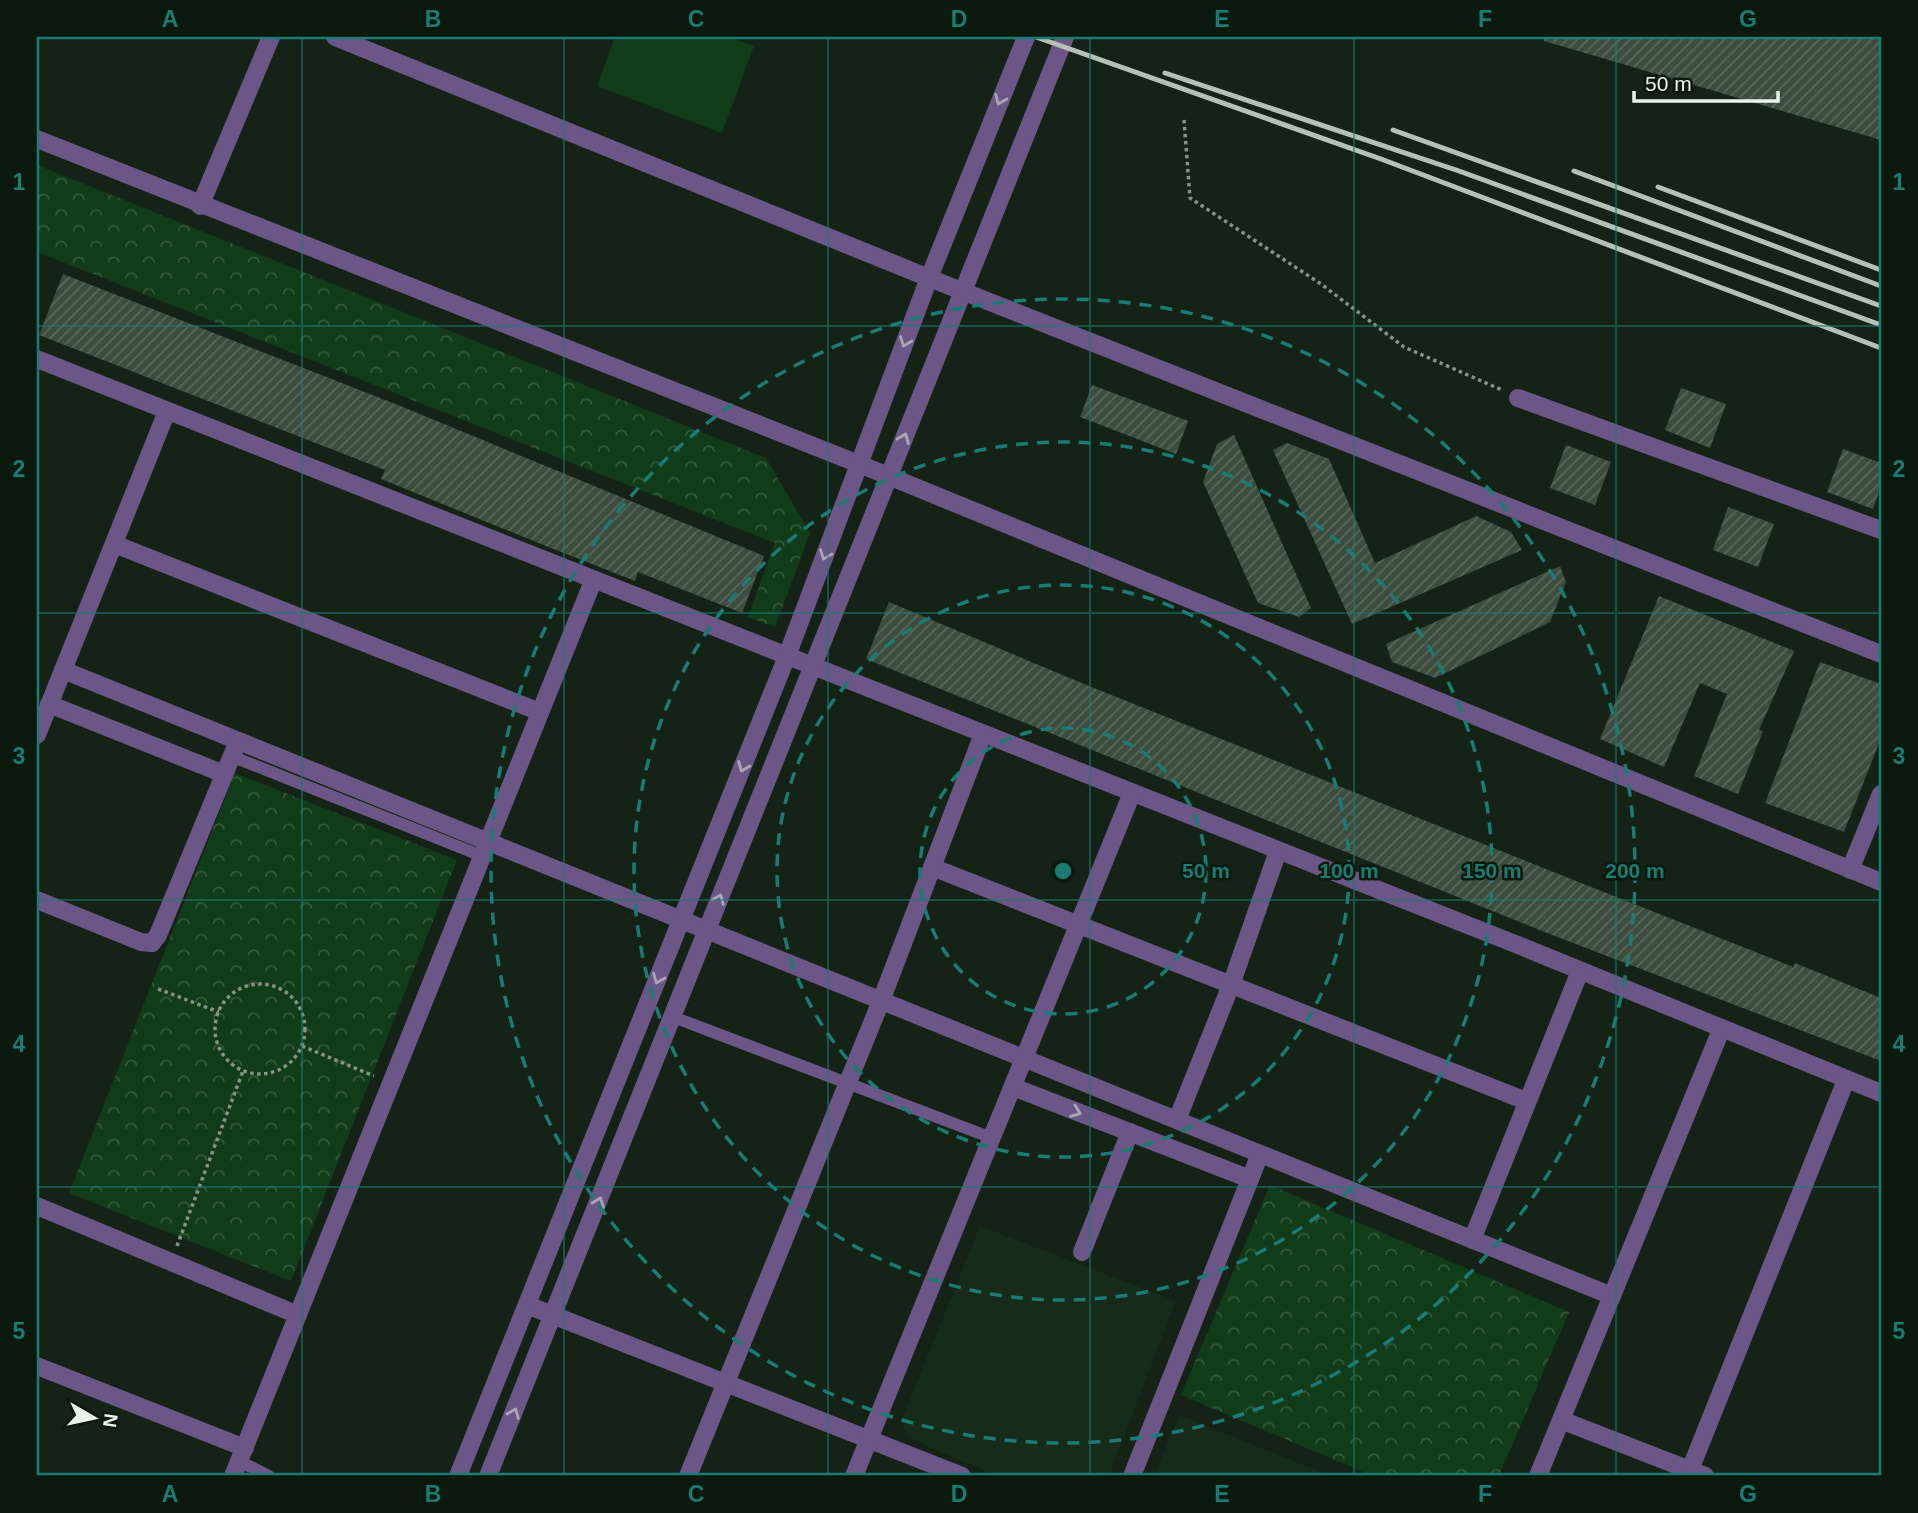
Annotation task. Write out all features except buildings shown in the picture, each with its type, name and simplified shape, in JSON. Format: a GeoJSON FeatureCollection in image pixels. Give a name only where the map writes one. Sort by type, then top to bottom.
{"type":"FeatureCollection","features":[{"type":"Feature","properties":{"kind":"street"},"geometry":{"type":"LineString","coordinates":[[200,206],[271,37]]}},
{"type":"Feature","properties":{"kind":"street"},"geometry":{"type":"LineString","coordinates":[[335,37],[929,278],[1881,654]]}},
{"type":"Feature","properties":{"kind":"street"},"geometry":{"type":"LineString","coordinates":[[458,1476],[787,656],[929,278],[1026,37]]}},
{"type":"Feature","properties":{"kind":"street"},"geometry":{"type":"LineString","coordinates":[[488,1476],[1065,37]]}},
{"type":"Feature","properties":{"kind":"street"},"geometry":{"type":"LineString","coordinates":[[37,139],[200,206],[859,464],[1881,882]]}},
{"type":"Feature","properties":{"kind":"street"},"geometry":{"type":"LineString","coordinates":[[37,359],[1881,1093]]}},
{"type":"Feature","properties":{"kind":"street"},"geometry":{"type":"LineString","coordinates":[[1518,398],[1881,530]]}},
{"type":"Feature","properties":{"kind":"street"},"geometry":{"type":"LineString","coordinates":[[37,734],[167,411]]}},
{"type":"Feature","properties":{"kind":"street"},"geometry":{"type":"LineString","coordinates":[[114,544],[540,712]]}},
{"type":"Feature","properties":{"kind":"street"},"geometry":{"type":"LineString","coordinates":[[37,1366],[239,1462],[593,581]]}},
{"type":"Feature","properties":{"kind":"street"},"geometry":{"type":"LineString","coordinates":[[63,670],[234,749],[485,849],[681,920],[1612,1296]]}},
{"type":"Feature","properties":{"kind":"street"},"geometry":{"type":"LineString","coordinates":[[49,704],[224,775]]}},
{"type":"Feature","properties":{"kind":"street"},"geometry":{"type":"LineString","coordinates":[[688,1476],[881,1001],[983,734]]}},
{"type":"Feature","properties":{"kind":"street"},"geometry":{"type":"LineString","coordinates":[[37,900],[141,942],[152,943],[234,749]]}},
{"type":"Feature","properties":{"kind":"street"},"geometry":{"type":"LineString","coordinates":[[854,1476],[1132,793]]}},
{"type":"Feature","properties":{"kind":"street"},"geometry":{"type":"LineString","coordinates":[[1850,870],[1881,794]]}},
{"type":"Feature","properties":{"kind":"street"},"geometry":{"type":"LineString","coordinates":[[1177,1120],[1231,985],[1278,851]]}},
{"type":"Feature","properties":{"kind":"street"},"geometry":{"type":"LineString","coordinates":[[932,867],[1526,1101]]}},
{"type":"Feature","properties":{"kind":"street"},"geometry":{"type":"LineString","coordinates":[[1472,1240],[1580,971]]}},
{"type":"Feature","properties":{"kind":"street"},"geometry":{"type":"LineString","coordinates":[[1538,1476],[1721,1030]]}},
{"type":"Feature","properties":{"kind":"street"},"geometry":{"type":"LineString","coordinates":[[1561,1420],[1698,1473],[1846,1080]]}},
{"type":"Feature","properties":{"kind":"street"},"geometry":{"type":"LineString","coordinates":[[1013,1087],[1250,1179]]}},
{"type":"Feature","properties":{"kind":"street"},"geometry":{"type":"LineString","coordinates":[[1082,1252],[1130,1132]]}},
{"type":"Feature","properties":{"kind":"street"},"geometry":{"type":"LineString","coordinates":[[1132,1476],[1260,1154]]}},
{"type":"Feature","properties":{"kind":"street"},"geometry":{"type":"LineString","coordinates":[[37,1206],[298,1315]]}},
{"type":"Feature","properties":{"kind":"street"},"geometry":{"type":"LineString","coordinates":[[527,1305],[962,1476]]}},
{"type":"Feature","properties":{"kind":"lane"},"geometry":{"type":"LineString","coordinates":[[681,1020],[992,1138]]}},
{"type":"Feature","properties":{"kind":"lane"},"geometry":{"type":"LineString","coordinates":[[239,1462],[269,1476]]}},
{"type":"Feature","properties":{"kind":"path"},"geometry":{"type":"LineString","coordinates":[[1184,120],[1190,198],[1321,284],[1404,347],[1518,398]]}},
{"type":"Feature","properties":{"kind":"path"},"geometry":{"type":"LineString","coordinates":[[254,985],[277,988],[296,1002],[302,1012],[305,1035],[302,1046],[288,1065],[277,1071],[266,1074],[243,1071],[233,1065],[219,1047],[216,1035],[219,1012],[225,1002],[243,988],[254,985]]}},
{"type":"Feature","properties":{"kind":"path"},"geometry":{"type":"LineString","coordinates":[[158,989],[219,1012]]}},
{"type":"Feature","properties":{"kind":"path"},"geometry":{"type":"LineString","coordinates":[[302,1046],[391,1082]]}},
{"type":"Feature","properties":{"kind":"path"},"geometry":{"type":"LineString","coordinates":[[171,1262],[243,1071]]}},
{"type":"Feature","properties":{"kind":"shaded area"},"geometry":{"type":"Polygon","coordinates":[[[980,1226],[1176,1301],[1109,1476],[996,1476],[909,1438],[901,1421],[980,1226]]]}},
{"type":"Feature","properties":{"kind":"shaded area"},"geometry":{"type":"Polygon","coordinates":[[[1179,1415],[1331,1476],[1154,1476],[1179,1415]]]}},
{"type":"Feature","properties":{"kind":"green space"},"geometry":{"type":"Polygon","coordinates":[[[615,37],[728,37],[754,46],[722,133],[597,86],[615,37]]]}},
{"type":"Feature","properties":{"kind":"green space"},"geometry":{"type":"Polygon","coordinates":[[[37,165],[766,458],[810,533],[775,627],[748,617],[775,543],[37,252],[37,165]]]}},
{"type":"Feature","properties":{"kind":"green space"},"geometry":{"type":"Polygon","coordinates":[[[235,773],[457,860],[291,1281],[69,1193],[235,773]]]}},
{"type":"Feature","properties":{"kind":"green space"},"geometry":{"type":"Polygon","coordinates":[[[1270,1185],[1569,1312],[1499,1476],[1373,1476],[1181,1395],[1270,1185]]]}},
{"type":"Feature","properties":{"kind":"railway"},"geometry":{"type":"LineString","coordinates":[[1036,37],[1381,159],[1881,348]]}},
{"type":"Feature","properties":{"kind":"railway"},"geometry":{"type":"LineString","coordinates":[[1165,73],[1459,171],[1881,325]]}},
{"type":"Feature","properties":{"kind":"railway"},"geometry":{"type":"LineString","coordinates":[[1393,130],[1881,306]]}},
{"type":"Feature","properties":{"kind":"railway"},"geometry":{"type":"LineString","coordinates":[[1574,171],[1881,286]]}},
{"type":"Feature","properties":{"kind":"railway"},"geometry":{"type":"LineString","coordinates":[[1658,187],[1881,270]]}}]}
